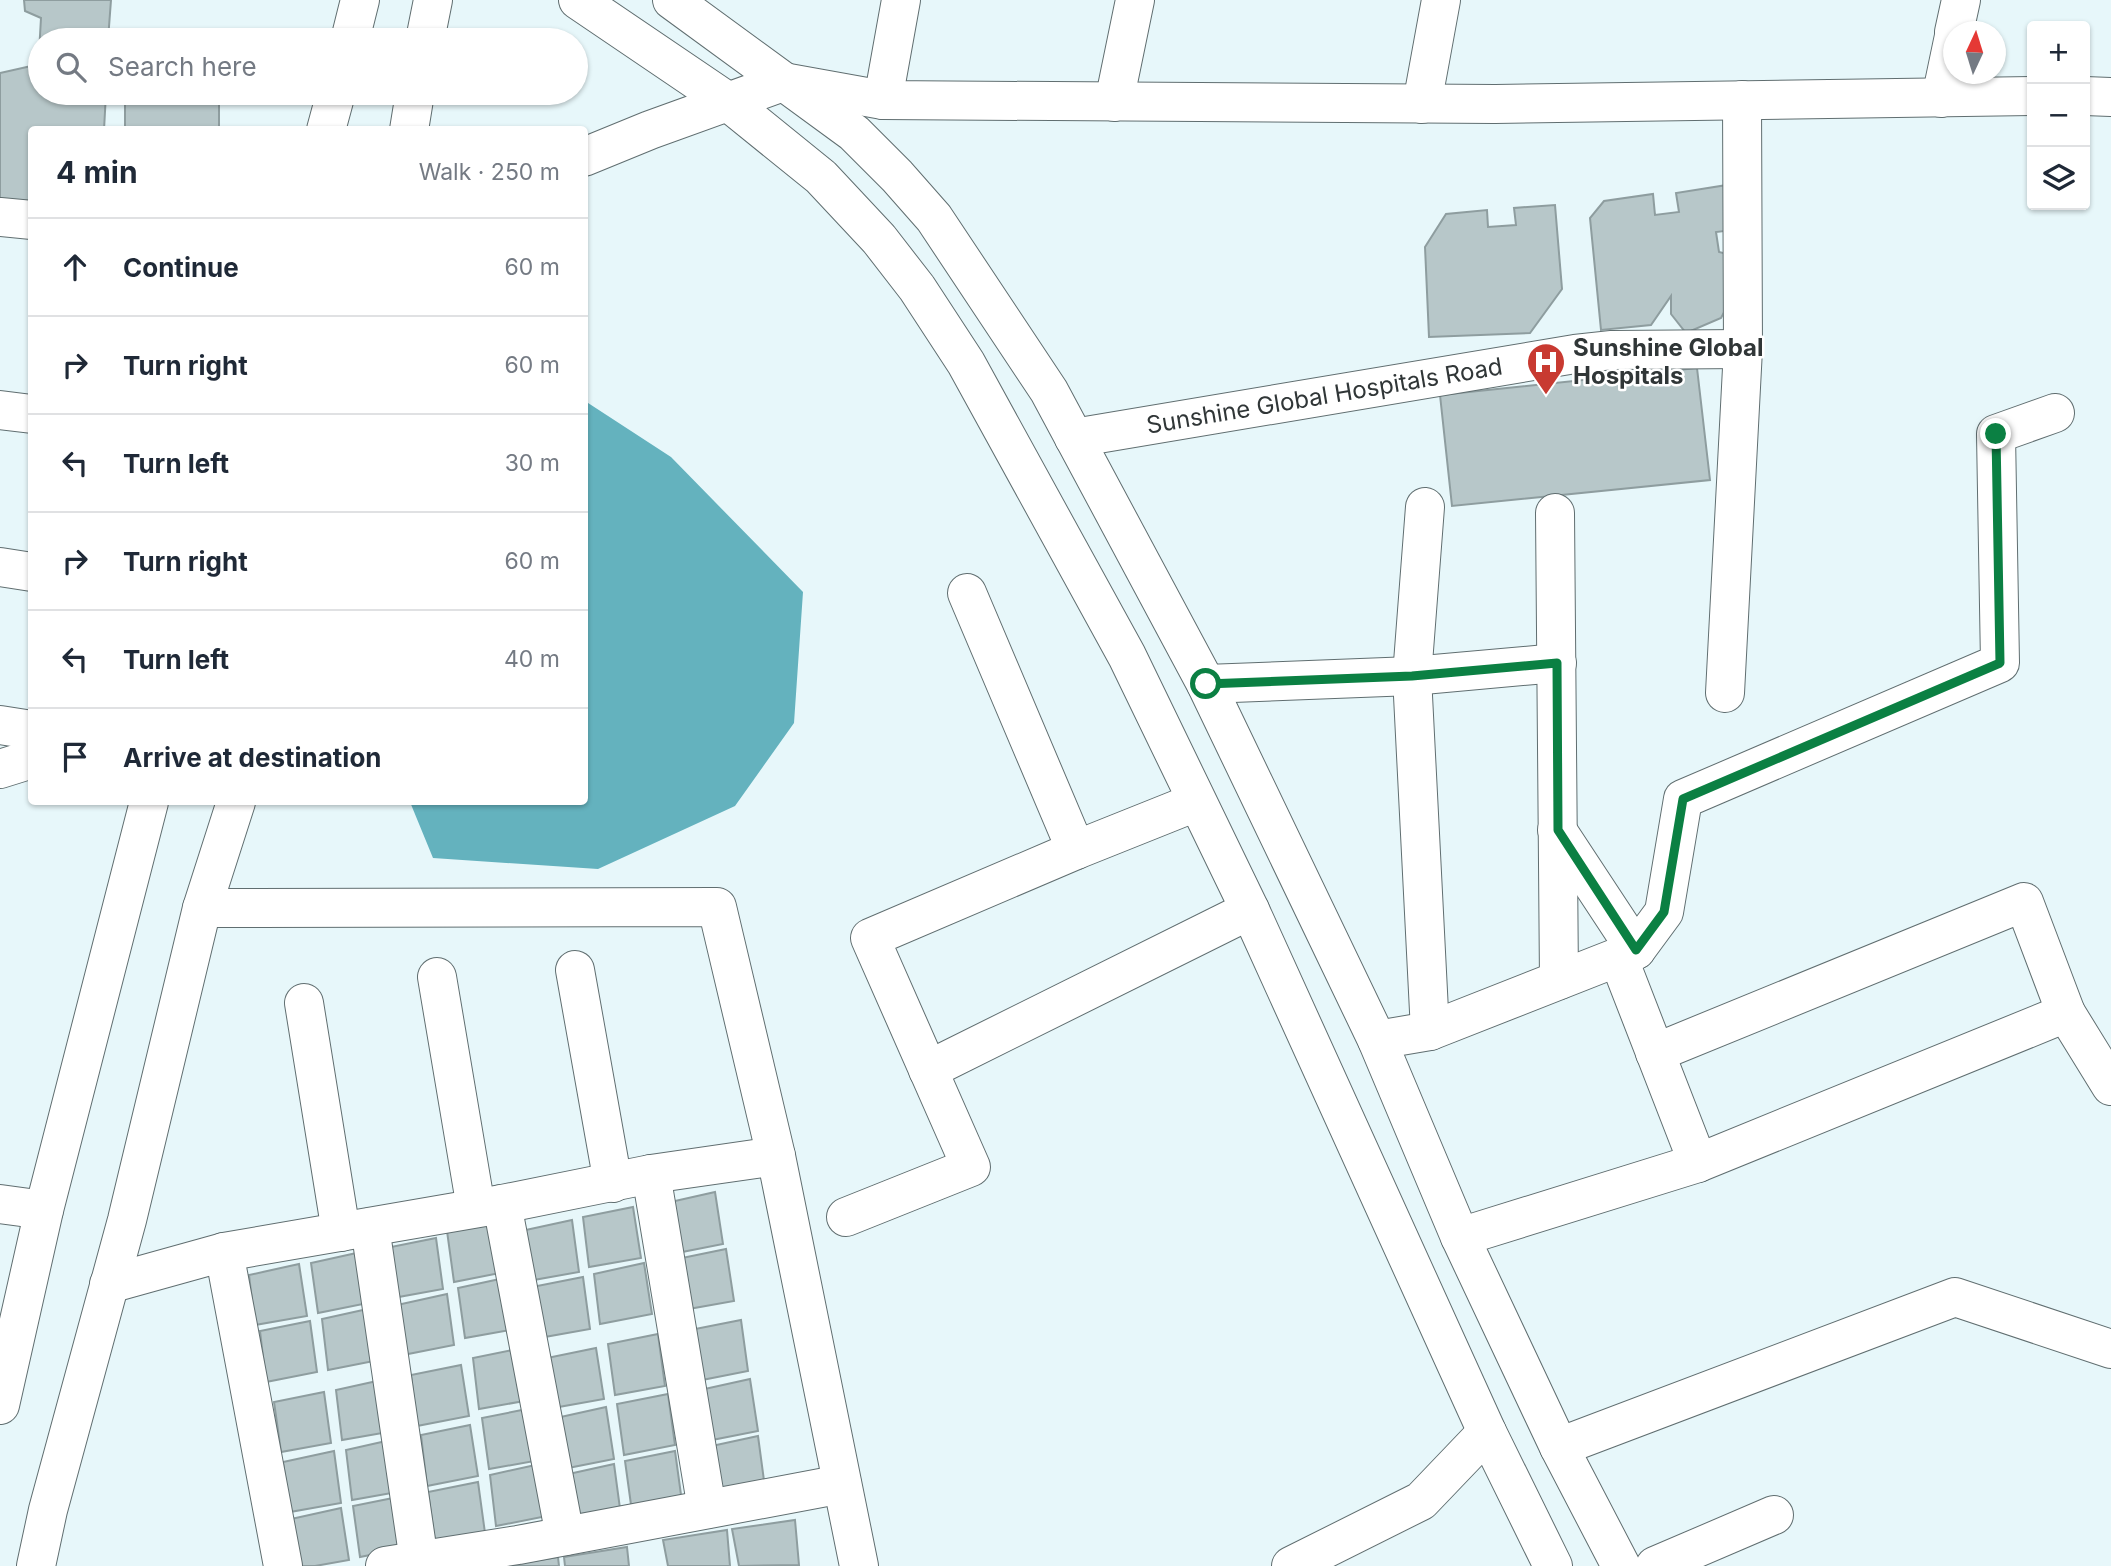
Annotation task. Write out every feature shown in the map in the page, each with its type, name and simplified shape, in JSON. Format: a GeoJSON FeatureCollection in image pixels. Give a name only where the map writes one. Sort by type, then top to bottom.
{"type":"FeatureCollection","features":[{"type":"Feature","properties":{"kind":"main road"},"geometry":{"type":"LineString","coordinates":[[353,28],[360,0]]}},
{"type":"Feature","properties":{"kind":"main road"},"geometry":{"type":"LineString","coordinates":[[427,28],[433,0]]}},
{"type":"Feature","properties":{"kind":"main road"},"geometry":{"type":"LineString","coordinates":[[578,0],[727,102],[821,177],[879,239],[918,288],[966,363],[1127,656],[1250,911],[1487,1432],[1553,1566]]}},
{"type":"Feature","properties":{"kind":"main road"},"geometry":{"type":"LineString","coordinates":[[671,0],[854,133],[934,218],[1049,391],[1206,684],[1377,1041],[1460,1237],[1559,1447],[1621,1566]]}},
{"type":"Feature","properties":{"kind":"main road"},"geometry":{"type":"LineString","coordinates":[[883,100],[901,0]]}},
{"type":"Feature","properties":{"kind":"main road"},"geometry":{"type":"LineString","coordinates":[[1114,102],[1135,0]]}},
{"type":"Feature","properties":{"kind":"main road"},"geometry":{"type":"LineString","coordinates":[[1422,104],[1441,0]]}},
{"type":"Feature","properties":{"kind":"main road"},"geometry":{"type":"LineString","coordinates":[[1957,21],[1961,0]]}},
{"type":"Feature","properties":{"kind":"main road"},"geometry":{"type":"LineString","coordinates":[[588,155],[783,82],[883,100],[1422,104],[2027,96]]}},
{"type":"Feature","properties":{"kind":"main road"},"geometry":{"type":"LineString","coordinates":[[1941,98],[1944,84]]}},
{"type":"Feature","properties":{"kind":"main road"},"geometry":{"type":"LineString","coordinates":[[2090,96],[2111,97]]}},
{"type":"Feature","properties":{"kind":"main road"},"geometry":{"type":"LineString","coordinates":[[1725,693],[1742,349],[1742,100]]}},
{"type":"Feature","properties":{"kind":"main road"},"geometry":{"type":"LineString","coordinates":[[327,126],[333,105]]}},
{"type":"Feature","properties":{"kind":"main road"},"geometry":{"type":"LineString","coordinates":[[410,126],[413,105]]}},
{"type":"Feature","properties":{"kind":"main road"},"geometry":{"type":"LineString","coordinates":[[0,217],[28,220]]}},
{"type":"Feature","properties":{"kind":"main road","name":"Sunshine Global Hospitals Road"},"geometry":{"type":"LineString","coordinates":[[1074,438],[1575,354],[1612,350],[1742,349]]}},
{"type":"Feature","properties":{"kind":"main road"},"geometry":{"type":"LineString","coordinates":[[0,410],[28,414]]}},
{"type":"Feature","properties":{"kind":"main road"},"geometry":{"type":"LineString","coordinates":[[1377,1041],[1430,1031],[1627,953],[1664,912],[1683,799],[2000,663],[1996,434],[2055,413]]}},
{"type":"Feature","properties":{"kind":"main road"},"geometry":{"type":"LineString","coordinates":[[1425,507],[1412,676],[1430,1031]]}},
{"type":"Feature","properties":{"kind":"main road"},"geometry":{"type":"LineString","coordinates":[[1555,513],[1559,980]]}},
{"type":"Feature","properties":{"kind":"main road"},"geometry":{"type":"LineString","coordinates":[[0,567],[28,571]]}},
{"type":"Feature","properties":{"kind":"main road"},"geometry":{"type":"LineString","coordinates":[[967,593],[1076,850]]}},
{"type":"Feature","properties":{"kind":"main road"},"geometry":{"type":"LineString","coordinates":[[1206,684],[1412,676],[1557,663]]}},
{"type":"Feature","properties":{"kind":"main road"},"geometry":{"type":"LineString","coordinates":[[0,725],[28,729]]}},
{"type":"Feature","properties":{"kind":"main road"},"geometry":{"type":"LineString","coordinates":[[0,769],[28,760]]}},
{"type":"Feature","properties":{"kind":"main road"},"geometry":{"type":"LineString","coordinates":[[846,1217],[971,1167],[870,938],[1196,802]]}},
{"type":"Feature","properties":{"kind":"main road"},"geometry":{"type":"LineString","coordinates":[[0,1405],[44,1210],[148,805]]}},
{"type":"Feature","properties":{"kind":"main road"},"geometry":{"type":"LineString","coordinates":[[36,1566],[48,1510],[127,1220],[202,908],[235,805]]}},
{"type":"Feature","properties":{"kind":"main road"},"geometry":{"type":"LineString","coordinates":[[1558,830],[1627,953],[1655,1052],[1698,1163]]}},
{"type":"Feature","properties":{"kind":"main road"},"geometry":{"type":"LineString","coordinates":[[1655,1052],[2024,902],[2066,1013],[2111,1086]]}},
{"type":"Feature","properties":{"kind":"main road"},"geometry":{"type":"LineString","coordinates":[[202,908],[717,908],[776,1156],[859,1566]]}},
{"type":"Feature","properties":{"kind":"main road"},"geometry":{"type":"LineString","coordinates":[[928,1070],[1250,911]]}},
{"type":"Feature","properties":{"kind":"main road"},"geometry":{"type":"LineString","coordinates":[[575,970],[613,1183]]}},
{"type":"Feature","properties":{"kind":"main road"},"geometry":{"type":"LineString","coordinates":[[437,976],[565,1536]]}},
{"type":"Feature","properties":{"kind":"main road"},"geometry":{"type":"LineString","coordinates":[[304,1003],[355,1229],[402,1563],[565,1536],[842,1484]]}},
{"type":"Feature","properties":{"kind":"main road"},"geometry":{"type":"LineString","coordinates":[[1460,1237],[1698,1163],[2066,1013]]}},
{"type":"Feature","properties":{"kind":"main road"},"geometry":{"type":"LineString","coordinates":[[109,1284],[224,1252],[489,1206],[651,1174],[776,1156]]}},
{"type":"Feature","properties":{"kind":"main road"},"geometry":{"type":"LineString","coordinates":[[651,1174],[707,1509]]}},
{"type":"Feature","properties":{"kind":"main road"},"geometry":{"type":"LineString","coordinates":[[0,1204],[44,1210]]}},
{"type":"Feature","properties":{"kind":"main road"},"geometry":{"type":"LineString","coordinates":[[224,1252],[283,1566]]}},
{"type":"Feature","properties":{"kind":"main road"},"geometry":{"type":"LineString","coordinates":[[1559,1447],[1955,1297],[2111,1349]]}},
{"type":"Feature","properties":{"kind":"main road"},"geometry":{"type":"LineString","coordinates":[[1291,1566],[1421,1501],[1487,1432]]}},
{"type":"Feature","properties":{"kind":"main road"},"geometry":{"type":"LineString","coordinates":[[1655,1566],[1774,1515]]}},
{"type":"Feature","properties":{"kind":"water"},"geometry":{"type":"Polygon","coordinates":[[[588,403],[671,457],[803,592],[794,723],[735,806],[598,869],[433,858],[411,805],[588,805],[588,403]]]}},
{"type":"Feature","properties":{"kind":"building"},"geometry":{"type":"Polygon","coordinates":[[[24,0],[111,0],[109,28],[40,28],[41,18],[25,11],[24,0]]]}},
{"type":"Feature","properties":{"kind":"building"},"geometry":{"type":"Polygon","coordinates":[[[28,67],[28,105],[105,105],[104,126],[28,126],[28,205],[0,203],[0,73],[28,67]]]}},
{"type":"Feature","properties":{"kind":"building"},"geometry":{"type":"Polygon","coordinates":[[[125,105],[219,105],[219,126],[125,126],[125,105]]]}},
{"type":"Feature","properties":{"kind":"building"},"geometry":{"type":"Polygon","coordinates":[[[1727,185],[1733,230],[1716,232],[1719,252],[1731,255],[1732,297],[1721,318],[1686,333],[1671,314],[1671,296],[1651,325],[1601,330],[1590,218],[1604,201],[1653,194],[1655,215],[1679,212],[1676,193],[1727,185]]]}},
{"type":"Feature","properties":{"kind":"building"},"geometry":{"type":"Polygon","coordinates":[[[1555,205],[1562,289],[1530,333],[1429,337],[1425,247],[1446,214],[1487,210],[1488,227],[1516,225],[1514,208],[1555,205]]]}},
{"type":"Feature","properties":{"kind":"building"},"geometry":{"type":"Polygon","coordinates":[[[1697,368],[1710,480],[1452,506],[1440,395],[1697,368]]]}},
{"type":"Feature","properties":{"kind":"building"},"geometry":{"type":"Polygon","coordinates":[[[715,1192],[723,1244],[672,1254],[666,1203],[715,1192]]]}},
{"type":"Feature","properties":{"kind":"building"},"geometry":{"type":"Polygon","coordinates":[[[633,1207],[641,1258],[589,1267],[583,1217],[633,1207]]]}},
{"type":"Feature","properties":{"kind":"building"},"geometry":{"type":"Polygon","coordinates":[[[572,1220],[579,1272],[528,1281],[521,1231],[572,1220]]]}},
{"type":"Feature","properties":{"kind":"building"},"geometry":{"type":"Polygon","coordinates":[[[498,1221],[505,1272],[454,1282],[447,1231],[498,1221]]]}},
{"type":"Feature","properties":{"kind":"building"},"geometry":{"type":"Polygon","coordinates":[[[436,1238],[443,1289],[393,1298],[386,1248],[436,1238]]]}},
{"type":"Feature","properties":{"kind":"building"},"geometry":{"type":"Polygon","coordinates":[[[726,1249],[734,1301],[683,1310],[677,1259],[726,1249]]]}},
{"type":"Feature","properties":{"kind":"building"},"geometry":{"type":"Polygon","coordinates":[[[361,1252],[368,1303],[318,1313],[311,1263],[361,1252]]]}},
{"type":"Feature","properties":{"kind":"building"},"geometry":{"type":"Polygon","coordinates":[[[644,1263],[652,1314],[600,1324],[594,1274],[644,1263]]]}},
{"type":"Feature","properties":{"kind":"building"},"geometry":{"type":"Polygon","coordinates":[[[299,1264],[307,1316],[255,1325],[249,1275],[299,1264]]]}},
{"type":"Feature","properties":{"kind":"building"},"geometry":{"type":"Polygon","coordinates":[[[509,1277],[516,1329],[465,1338],[458,1288],[509,1277]]]}},
{"type":"Feature","properties":{"kind":"building"},"geometry":{"type":"Polygon","coordinates":[[[583,1277],[590,1329],[539,1338],[532,1287],[583,1277]]]}},
{"type":"Feature","properties":{"kind":"building"},"geometry":{"type":"Polygon","coordinates":[[[447,1294],[454,1345],[403,1355],[397,1305],[447,1294]]]}},
{"type":"Feature","properties":{"kind":"building"},"geometry":{"type":"Polygon","coordinates":[[[372,1308],[379,1360],[328,1370],[322,1319],[372,1308]]]}},
{"type":"Feature","properties":{"kind":"building"},"geometry":{"type":"Polygon","coordinates":[[[741,1320],[748,1371],[697,1381],[690,1330],[741,1320]]]}},
{"type":"Feature","properties":{"kind":"building"},"geometry":{"type":"Polygon","coordinates":[[[310,1321],[317,1372],[266,1382],[260,1331],[310,1321]]]}},
{"type":"Feature","properties":{"kind":"building"},"geometry":{"type":"Polygon","coordinates":[[[658,1334],[665,1386],[615,1395],[608,1344],[658,1334]]]}},
{"type":"Feature","properties":{"kind":"building"},"geometry":{"type":"Polygon","coordinates":[[[522,1348],[530,1400],[479,1409],[473,1358],[522,1348]]]}},
{"type":"Feature","properties":{"kind":"building"},"geometry":{"type":"Polygon","coordinates":[[[596,1348],[604,1399],[553,1408],[547,1358],[596,1348]]]}},
{"type":"Feature","properties":{"kind":"building"},"geometry":{"type":"Polygon","coordinates":[[[461,1365],[469,1416],[417,1426],[411,1375],[461,1365]]]}},
{"type":"Feature","properties":{"kind":"building"},"geometry":{"type":"Polygon","coordinates":[[[386,1379],[394,1431],[342,1440],[336,1390],[386,1379]]]}},
{"type":"Feature","properties":{"kind":"building"},"geometry":{"type":"Polygon","coordinates":[[[750,1379],[758,1431],[707,1441],[700,1390],[750,1379]]]}},
{"type":"Feature","properties":{"kind":"building"},"geometry":{"type":"Polygon","coordinates":[[[324,1392],[331,1443],[281,1452],[274,1402],[324,1392]]]}},
{"type":"Feature","properties":{"kind":"building"},"geometry":{"type":"Polygon","coordinates":[[[668,1394],[675,1445],[624,1455],[617,1404],[668,1394]]]}},
{"type":"Feature","properties":{"kind":"building"},"geometry":{"type":"Polygon","coordinates":[[[606,1407],[614,1459],[563,1469],[556,1418],[606,1407]]]}},
{"type":"Feature","properties":{"kind":"building"},"geometry":{"type":"Polygon","coordinates":[[[532,1408],[540,1460],[489,1469],[482,1418],[532,1408]]]}},
{"type":"Feature","properties":{"kind":"building"},"geometry":{"type":"Polygon","coordinates":[[[470,1425],[478,1476],[427,1486],[421,1435],[470,1425]]]}},
{"type":"Feature","properties":{"kind":"building"},"geometry":{"type":"Polygon","coordinates":[[[758,1436],[765,1488],[714,1497],[707,1447],[758,1436]]]}},
{"type":"Feature","properties":{"kind":"building"},"geometry":{"type":"Polygon","coordinates":[[[395,1439],[403,1491],[352,1500],[346,1450],[395,1439]]]}},
{"type":"Feature","properties":{"kind":"building"},"geometry":{"type":"Polygon","coordinates":[[[334,1451],[341,1503],[290,1512],[283,1462],[334,1451]]]}},
{"type":"Feature","properties":{"kind":"building"},"geometry":{"type":"Polygon","coordinates":[[[675,1451],[682,1502],[632,1512],[625,1461],[675,1451]]]}},
{"type":"Feature","properties":{"kind":"building"},"geometry":{"type":"Polygon","coordinates":[[[540,1464],[547,1516],[496,1526],[490,1475],[540,1464]]]}},
{"type":"Feature","properties":{"kind":"building"},"geometry":{"type":"Polygon","coordinates":[[[614,1464],[621,1516],[570,1525],[564,1475],[614,1464]]]}},
{"type":"Feature","properties":{"kind":"building"},"geometry":{"type":"Polygon","coordinates":[[[478,1482],[485,1533],[435,1542],[428,1492],[478,1482]]]}},
{"type":"Feature","properties":{"kind":"building"},"geometry":{"type":"Polygon","coordinates":[[[403,1496],[410,1547],[360,1557],[353,1506],[403,1496]]]}},
{"type":"Feature","properties":{"kind":"building"},"geometry":{"type":"Polygon","coordinates":[[[341,1508],[349,1560],[297,1566],[291,1519],[341,1508]]]}},
{"type":"Feature","properties":{"kind":"building"},"geometry":{"type":"Polygon","coordinates":[[[795,1520],[799,1565],[739,1566],[732,1529],[795,1520]]]}},
{"type":"Feature","properties":{"kind":"building"},"geometry":{"type":"Polygon","coordinates":[[[727,1530],[730,1566],[668,1566],[663,1540],[727,1530]]]}},
{"type":"Feature","properties":{"kind":"building"},"geometry":{"type":"Polygon","coordinates":[[[627,1547],[629,1566],[565,1566],[564,1557],[627,1547]]]}},
{"type":"Feature","properties":{"kind":"building"},"geometry":{"type":"Polygon","coordinates":[[[558,1557],[559,1566],[502,1566],[558,1557]]]}},
{"type":"Feature","properties":{"kind":"place","name":"Sunshine Global Hospitals"},"geometry":{"type":"Point","coordinates":[1546,396]}},
{"type":"Feature","properties":{"kind":"route"},"geometry":{"type":"LineString","coordinates":[[1206,684],[1412,676],[1557,663],[1558,830],[1636,950],[1664,912],[1683,799],[2000,663],[1996,434]]}}]}
